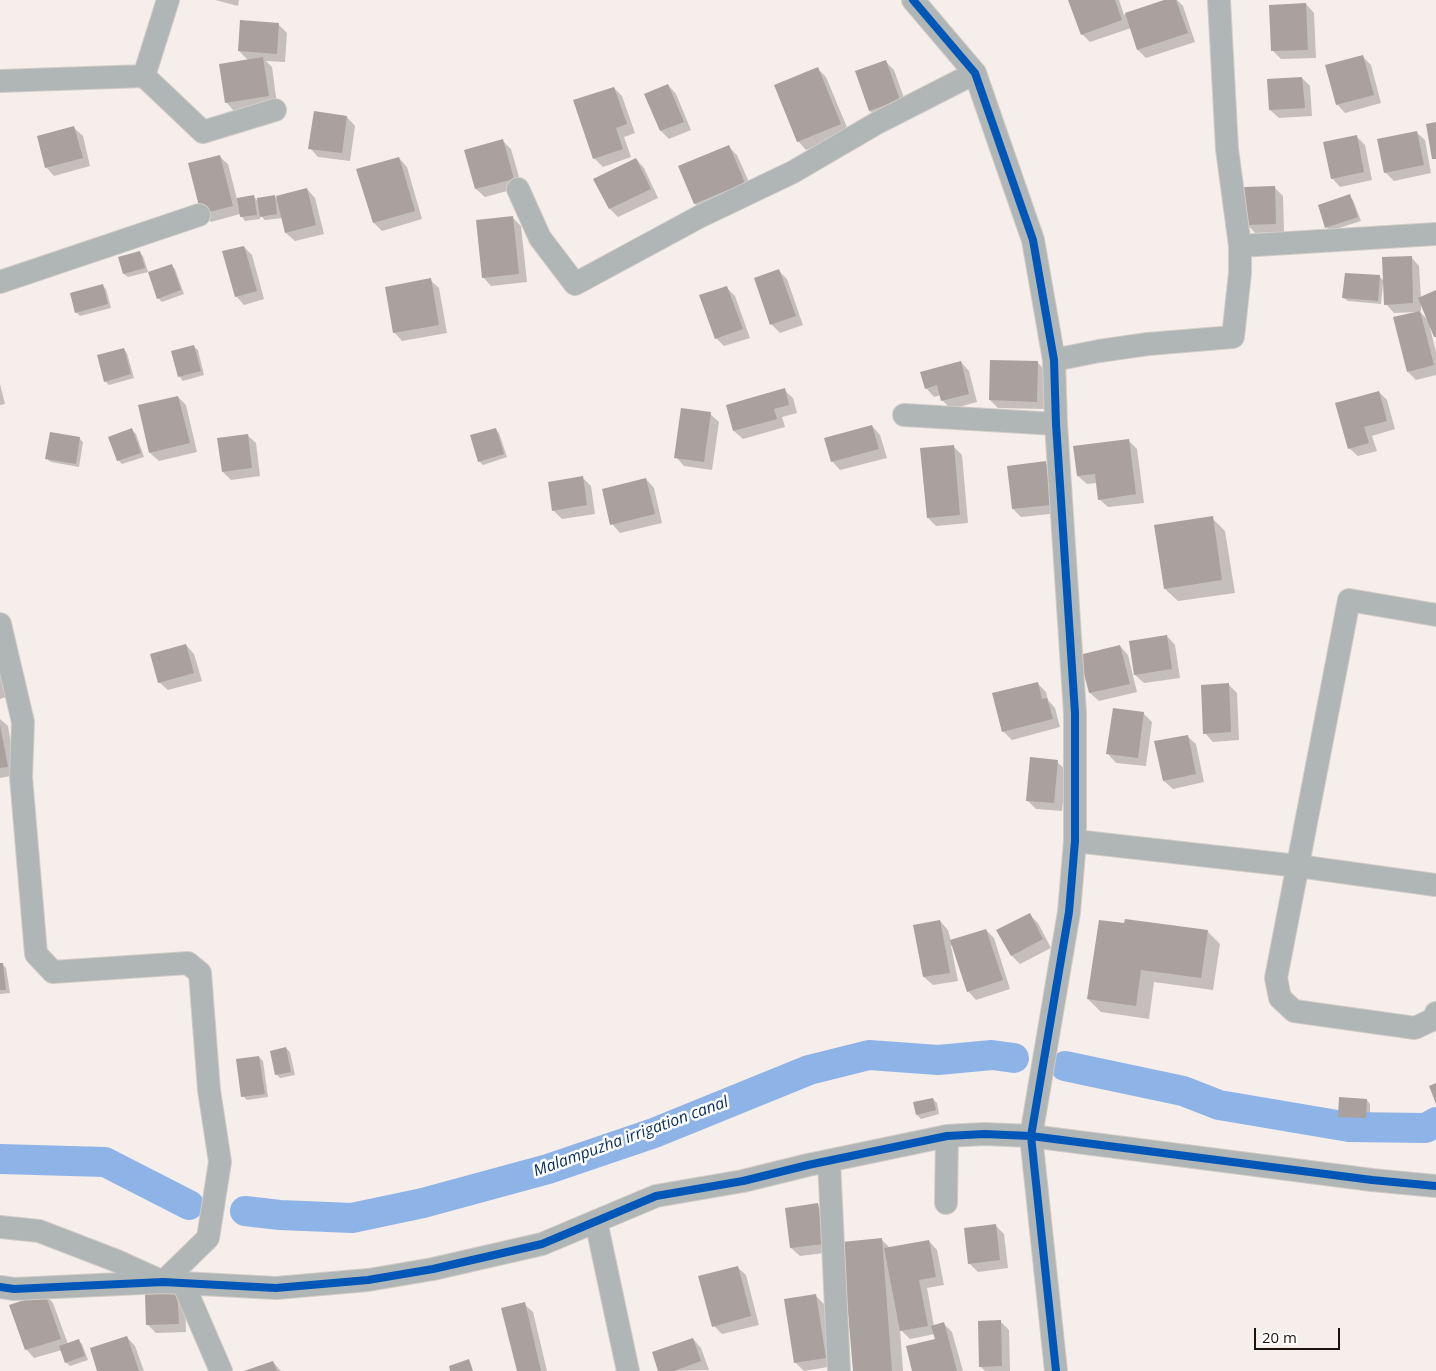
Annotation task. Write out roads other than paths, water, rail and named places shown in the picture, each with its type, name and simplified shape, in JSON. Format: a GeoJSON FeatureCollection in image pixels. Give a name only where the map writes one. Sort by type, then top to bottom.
{"type":"FeatureCollection","features":[{"type":"Feature","properties":{"kind":"street"},"geometry":{"type":"LineString","coordinates":[[144,76],[168,0]]}},
{"type":"Feature","properties":{"kind":"street"},"geometry":{"type":"LineString","coordinates":[[913,0],[975,73],[1034,240],[1054,360],[1056,424],[1075,713],[1075,841],[1069,912],[1031,1136],[1056,1371]]}},
{"type":"Feature","properties":{"kind":"street"},"geometry":{"type":"LineString","coordinates":[[1054,360],[1148,344],[1233,336],[1240,273],[1240,246],[1227,149],[1220,0]]}},
{"type":"Feature","properties":{"kind":"street"},"geometry":{"type":"LineString","coordinates":[[518,189],[540,238],[575,284],[699,217],[793,172],[877,123],[975,73]]}},
{"type":"Feature","properties":{"kind":"street"},"geometry":{"type":"LineString","coordinates":[[0,80],[144,76],[203,132],[275,110]]}},
{"type":"Feature","properties":{"kind":"street"},"geometry":{"type":"LineString","coordinates":[[0,282],[199,215]]}},
{"type":"Feature","properties":{"kind":"street"},"geometry":{"type":"LineString","coordinates":[[1240,246],[1436,234]]}},
{"type":"Feature","properties":{"kind":"street"},"geometry":{"type":"LineString","coordinates":[[904,415],[1056,424]]}},
{"type":"Feature","properties":{"kind":"street"},"geometry":{"type":"LineString","coordinates":[[1436,615],[1349,600],[1276,978],[1280,998],[1294,1011],[1414,1028],[1434,1019],[1436,1013]]}},
{"type":"Feature","properties":{"kind":"street"},"geometry":{"type":"LineString","coordinates":[[0,624],[22,722],[21,778],[36,954],[53,972],[188,963],[200,973],[209,1090],[220,1162],[208,1238],[173,1282]]}},
{"type":"Feature","properties":{"kind":"street"},"geometry":{"type":"LineString","coordinates":[[1075,841],[1298,866],[1436,885]]}},
{"type":"Feature","properties":{"kind":"street"},"geometry":{"type":"LineString","coordinates":[[0,1287],[14,1289],[173,1282],[276,1288],[368,1280],[433,1269],[542,1244],[656,1196],[743,1181],[947,1136],[984,1134],[1031,1136],[1436,1186]]}},
{"type":"Feature","properties":{"kind":"street"},"geometry":{"type":"LineString","coordinates":[[946,1203],[947,1136]]}},
{"type":"Feature","properties":{"kind":"street"},"geometry":{"type":"LineString","coordinates":[[828,1161],[839,1371]]}},
{"type":"Feature","properties":{"kind":"street"},"geometry":{"type":"LineString","coordinates":[[596,1221],[628,1371]]}},
{"type":"Feature","properties":{"kind":"street"},"geometry":{"type":"LineString","coordinates":[[0,1227],[39,1231],[173,1282],[221,1371]]}},
{"type":"Feature","properties":{"kind":"waterway","name":"Malampuzha irrigation canal"},"geometry":{"type":"LineString","coordinates":[[245,1211],[280,1215],[352,1218],[423,1203],[548,1169],[654,1133],[809,1070],[869,1055],[938,1060],[992,1055],[1014,1058]]}},
{"type":"Feature","properties":{"kind":"waterway","name":"Malampuzha irrigation canal"},"geometry":{"type":"LineString","coordinates":[[1065,1066],[1183,1091],[1219,1105],[1349,1127],[1426,1128],[1436,1122]]}},
{"type":"Feature","properties":{"kind":"waterway","name":"Malampuzha irrigation canal"},"geometry":{"type":"LineString","coordinates":[[0,1159],[105,1162],[189,1205]]}}]}
